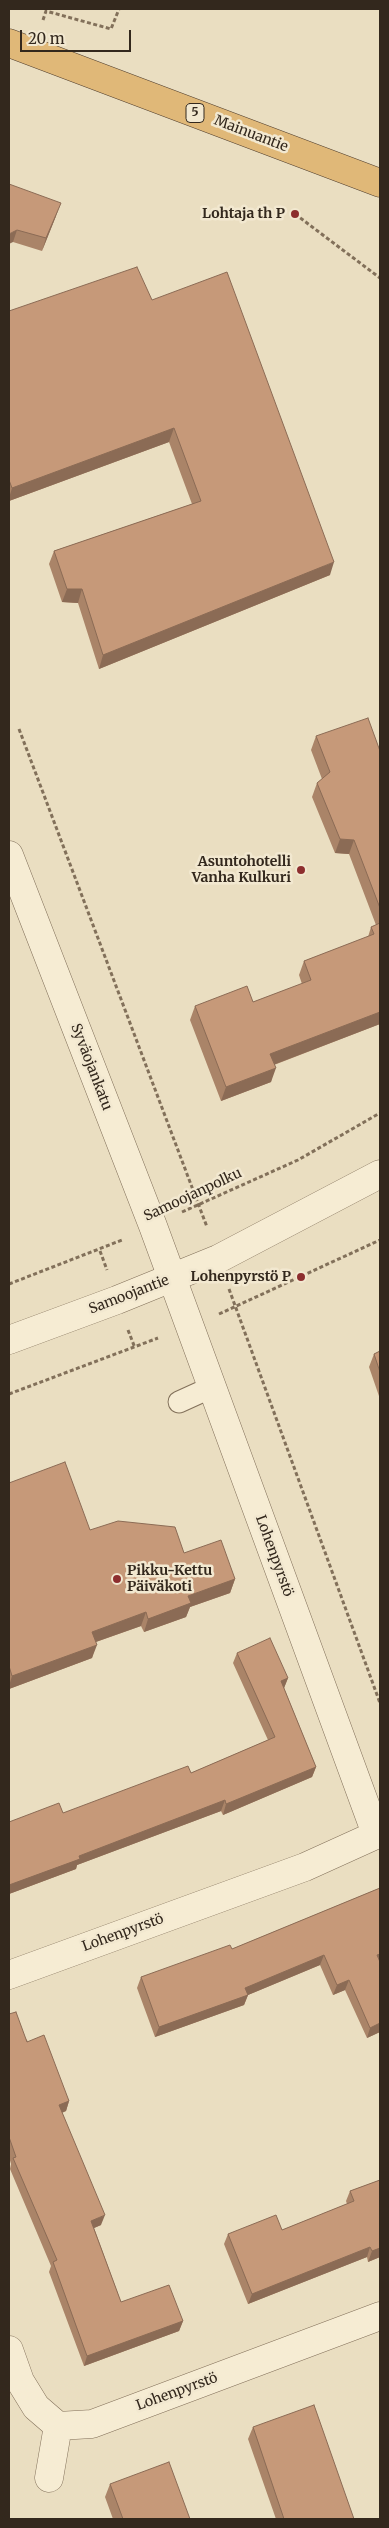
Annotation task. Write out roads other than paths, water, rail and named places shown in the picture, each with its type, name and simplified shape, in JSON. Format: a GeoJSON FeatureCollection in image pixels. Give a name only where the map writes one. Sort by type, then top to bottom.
{"type":"FeatureCollection","features":[{"type":"Feature","properties":{"kind":"highway","name":"Mainuantie"},"geometry":{"type":"LineString","coordinates":[[21,48],[380,183]]}},
{"type":"Feature","properties":{"kind":"street","name":"Syväojankatu"},"geometry":{"type":"LineString","coordinates":[[9,855],[153,1226],[171,1278]]}},
{"type":"Feature","properties":{"kind":"street","name":"Samoojantie"},"geometry":{"type":"LineString","coordinates":[[9,1340],[218,1259],[380,1174]]}},
{"type":"Feature","properties":{"kind":"street","name":"Lohenpyrstö"},"geometry":{"type":"LineString","coordinates":[[9,1975],[304,1867],[378,1834],[171,1278]]}},
{"type":"Feature","properties":{"kind":"street","name":"Lohenpyrstö"},"geometry":{"type":"LineString","coordinates":[[58,2426],[92,2424],[380,2316]]}},
{"type":"Feature","properties":{"kind":"street"},"geometry":{"type":"LineString","coordinates":[[9,2350],[20,2381],[36,2407],[58,2426],[48,2478]]}},
{"type":"Feature","properties":{"kind":"lane"},"geometry":{"type":"LineString","coordinates":[[179,1402],[212,1387]]}},
{"type":"Feature","properties":{"kind":"place","name":"Lohtaja th P"},"geometry":{"type":"Point","coordinates":[295,214]}},
{"type":"Feature","properties":{"kind":"place","name":"Asuntohotelli Vanha Kulkuri"},"geometry":{"type":"Point","coordinates":[301,870]}},
{"type":"Feature","properties":{"kind":"place","name":"Lohenpyrstö P"},"geometry":{"type":"Point","coordinates":[301,1277]}},
{"type":"Feature","properties":{"kind":"place","name":"Pikku-Kettu Päiväkoti"},"geometry":{"type":"Point","coordinates":[117,1579]}}]}
